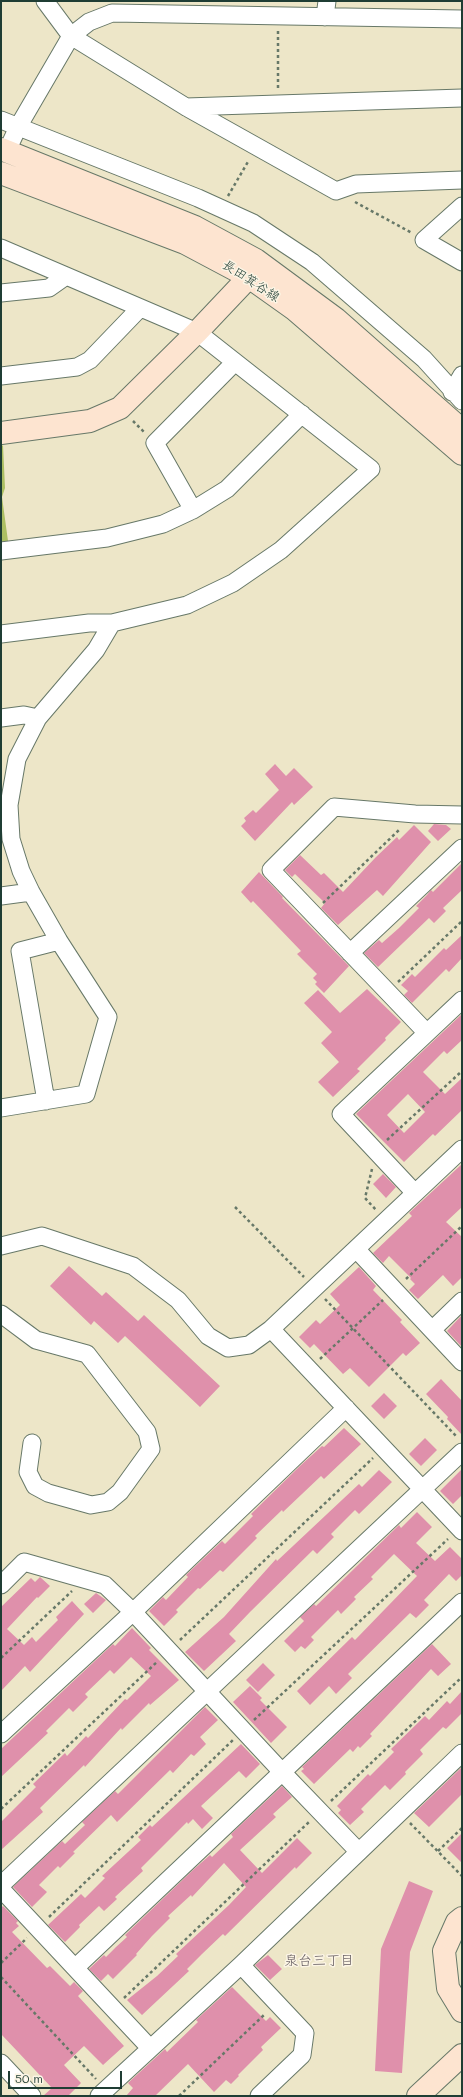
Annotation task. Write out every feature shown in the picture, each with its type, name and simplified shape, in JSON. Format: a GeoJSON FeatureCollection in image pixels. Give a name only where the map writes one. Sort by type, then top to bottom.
{"type":"FeatureCollection","features":[{"type":"Feature","properties":{"kind":"street"},"geometry":{"type":"LineString","coordinates":[[45,1],[71,36],[186,107],[336,191],[356,184],[462,180]]}},
{"type":"Feature","properties":{"kind":"street"},"geometry":{"type":"LineString","coordinates":[[4,150],[71,36],[89,22],[112,13],[279,16],[326,9],[462,19]]}},
{"type":"Feature","properties":{"kind":"street"},"geometry":{"type":"LineString","coordinates":[[186,107],[462,98]]}},
{"type":"Feature","properties":{"kind":"street"},"geometry":{"type":"LineString","coordinates":[[1,120],[253,223],[312,262],[424,359],[457,397]]}},
{"type":"Feature","properties":{"kind":"street","name":"長田箕谷線"},"geometry":{"type":"LineString","coordinates":[[4,150],[195,228],[256,260],[306,295],[336,319],[462,430]]}},
{"type":"Feature","properties":{"kind":"street","name":"長田箕谷線"},"geometry":{"type":"LineString","coordinates":[[1,173],[185,243],[249,277],[294,309],[462,454]]}},
{"type":"Feature","properties":{"kind":"street"},"geometry":{"type":"LineString","coordinates":[[462,206],[424,240],[462,262]]}},
{"type":"Feature","properties":{"kind":"street"},"geometry":{"type":"LineString","coordinates":[[1,248],[197,332],[371,469],[281,550],[233,583],[187,605],[112,623],[89,623],[1,634]]}},
{"type":"Feature","properties":{"kind":"street"},"geometry":{"type":"LineString","coordinates":[[1,293],[49,288],[66,276]]}},
{"type":"Feature","properties":{"kind":"street"},"geometry":{"type":"LineString","coordinates":[[1,433],[90,421],[120,408],[197,332],[249,277]]}},
{"type":"Feature","properties":{"kind":"street"},"geometry":{"type":"LineString","coordinates":[[1,376],[77,367],[90,360],[140,308]]}},
{"type":"Feature","properties":{"kind":"street"},"geometry":{"type":"LineString","coordinates":[[193,510],[155,444],[235,362]]}},
{"type":"Feature","properties":{"kind":"street"},"geometry":{"type":"LineString","coordinates":[[457,397],[462,375]]}},
{"type":"Feature","properties":{"kind":"street"},"geometry":{"type":"LineString","coordinates":[[1,551],[107,538],[163,524],[193,510],[227,489],[302,414]]}},
{"type":"Feature","properties":{"kind":"street"},"geometry":{"type":"LineString","coordinates":[[1,1108],[86,1094],[108,1017],[59,941],[31,892],[21,871],[11,839],[5,806],[17,759],[38,718],[96,650],[112,623]]}},
{"type":"Feature","properties":{"kind":"street"},"geometry":{"type":"LineString","coordinates":[[1,718],[24,715],[38,718]]}},
{"type":"Feature","properties":{"kind":"street"},"geometry":{"type":"LineString","coordinates":[[427,1033],[271,870],[334,806],[415,814],[462,815]]}},
{"type":"Feature","properties":{"kind":"street"},"geometry":{"type":"LineString","coordinates":[[350,953],[462,848]]}},
{"type":"Feature","properties":{"kind":"street"},"geometry":{"type":"LineString","coordinates":[[1,896],[31,892]]}},
{"type":"Feature","properties":{"kind":"street"},"geometry":{"type":"LineString","coordinates":[[46,1101],[20,951],[59,941]]}},
{"type":"Feature","properties":{"kind":"street"},"geometry":{"type":"LineString","coordinates":[[415,1193],[341,1114],[462,1000]]}},
{"type":"Feature","properties":{"kind":"street"},"geometry":{"type":"LineString","coordinates":[[1,1246],[42,1236],[132,1266],[178,1300],[208,1336],[228,1348],[248,1345],[271,1330],[462,1148]]}},
{"type":"Feature","properties":{"kind":"street"},"geometry":{"type":"LineString","coordinates":[[356,1249],[462,1362]]}},
{"type":"Feature","properties":{"kind":"street"},"geometry":{"type":"LineString","coordinates":[[432,1330],[462,1301]]}},
{"type":"Feature","properties":{"kind":"street"},"geometry":{"type":"LineString","coordinates":[[1,1314],[36,1340],[87,1354],[147,1432],[151,1449],[120,1492],[108,1502],[91,1505],[48,1493],[35,1486],[28,1472],[32,1443]]}},
{"type":"Feature","properties":{"kind":"street"},"geometry":{"type":"LineString","coordinates":[[271,1330],[461,1529]]}},
{"type":"Feature","properties":{"kind":"street"},"geometry":{"type":"LineString","coordinates":[[1,1734],[133,1612],[346,1408]]}},
{"type":"Feature","properties":{"kind":"street"},"geometry":{"type":"LineString","coordinates":[[1,1885],[462,1452]]}},
{"type":"Feature","properties":{"kind":"street"},"geometry":{"type":"LineString","coordinates":[[1,1585],[24,1562],[105,1585],[133,1612],[282,1772],[360,1852]]}},
{"type":"Feature","properties":{"kind":"street"},"geometry":{"type":"LineString","coordinates":[[75,1968],[462,1602]]}},
{"type":"Feature","properties":{"kind":"street"},"geometry":{"type":"LineString","coordinates":[[103,2093],[241,1965],[462,1753]]}},
{"type":"Feature","properties":{"kind":"street"},"geometry":{"type":"LineString","coordinates":[[1,1889],[150,2048]]}},
{"type":"Feature","properties":{"kind":"street"},"geometry":{"type":"LineString","coordinates":[[462,1918],[457,1922],[444,1951],[448,1988],[462,2011]]}},
{"type":"Feature","properties":{"kind":"street"},"geometry":{"type":"LineString","coordinates":[[241,1965],[305,2033],[302,2056],[259,2096]]}},
{"type":"Feature","properties":{"kind":"street"},"geometry":{"type":"LineString","coordinates":[[418,2096],[462,2054]]}},
{"type":"Feature","properties":{"kind":"street"},"geometry":{"type":"LineString","coordinates":[[1,2063],[32,2096]]}},
{"type":"Feature","properties":{"kind":"path"},"geometry":{"type":"LineString","coordinates":[[278,104],[279,16]]}},
{"type":"Feature","properties":{"kind":"path"},"geometry":{"type":"LineString","coordinates":[[221,209],[257,146]]}},
{"type":"Feature","properties":{"kind":"path"},"geometry":{"type":"LineString","coordinates":[[336,191],[424,240]]}},
{"type":"Feature","properties":{"kind":"path"},"geometry":{"type":"LineString","coordinates":[[120,408],[155,444]]}},
{"type":"Feature","properties":{"kind":"path"},"geometry":{"type":"LineString","coordinates":[[313,913],[415,814]]}},
{"type":"Feature","properties":{"kind":"path"},"geometry":{"type":"LineString","coordinates":[[387,992],[462,921]]}},
{"type":"Feature","properties":{"kind":"path"},"geometry":{"type":"LineString","coordinates":[[386,1221],[365,1198],[376,1151],[462,1071]]}},
{"type":"Feature","properties":{"kind":"path"},"geometry":{"type":"LineString","coordinates":[[235,1207],[315,1288],[462,1443]]}},
{"type":"Feature","properties":{"kind":"path"},"geometry":{"type":"LineString","coordinates":[[1,1809],[384,1448]]}},
{"type":"Feature","properties":{"kind":"path"},"geometry":{"type":"LineString","coordinates":[[1,1963],[244,1730],[461,1529]]}},
{"type":"Feature","properties":{"kind":"path"},"geometry":{"type":"LineString","coordinates":[[1,1658],[85,1579]]}},
{"type":"Feature","properties":{"kind":"path"},"geometry":{"type":"LineString","coordinates":[[114,2008],[462,1677]]}},
{"type":"Feature","properties":{"kind":"path"},"geometry":{"type":"LineString","coordinates":[[400,1812],[462,1876]]}},
{"type":"Feature","properties":{"kind":"path"},"geometry":{"type":"LineString","coordinates":[[438,1851],[462,1828]]}},
{"type":"Feature","properties":{"kind":"path"},"geometry":{"type":"LineString","coordinates":[[1,1977],[103,2093]]}},
{"type":"Feature","properties":{"kind":"path"},"geometry":{"type":"LineString","coordinates":[[179,2096],[277,2003]]}},
{"type":"Feature","properties":{"kind":"green space"},"geometry":{"type":"Polygon","coordinates":[[[3,445],[5,488],[2,497],[8,541],[1,542],[1,447],[3,445]]]}},
{"type":"Feature","properties":{"kind":"building"},"geometry":{"type":"Polygon","coordinates":[[[275,764],[286,776],[294,768],[313,787],[294,805],[292,802],[255,841],[241,826],[246,821],[244,818],[253,810],[256,813],[279,790],[265,774],[275,764]]]}},
{"type":"Feature","properties":{"kind":"building"},"geometry":{"type":"Polygon","coordinates":[[[434,824],[446,825],[451,829],[438,841],[428,831],[434,824]]]}},
{"type":"Feature","properties":{"kind":"building"},"geometry":{"type":"Polygon","coordinates":[[[414,825],[431,842],[383,896],[377,890],[338,925],[321,908],[325,903],[295,874],[292,877],[285,870],[300,855],[321,875],[324,873],[343,892],[397,837],[399,840],[414,825]]]}},
{"type":"Feature","properties":{"kind":"building"},"geometry":{"type":"Polygon","coordinates":[[[462,863],[462,890],[443,908],[446,911],[434,923],[429,918],[378,967],[364,953],[379,940],[382,943],[399,928],[419,908],[416,906],[431,890],[433,892],[462,863]]]}},
{"type":"Feature","properties":{"kind":"building"},"geometry":{"type":"Polygon","coordinates":[[[259,872],[283,897],[282,898],[349,966],[324,993],[315,984],[317,982],[313,978],[317,974],[297,954],[301,951],[253,901],[251,903],[241,892],[259,872]]]}},
{"type":"Feature","properties":{"kind":"building"},"geometry":{"type":"Polygon","coordinates":[[[462,935],[462,958],[449,972],[446,969],[412,1003],[404,995],[408,991],[401,985],[412,974],[415,977],[444,948],[446,950],[462,935]]]}},
{"type":"Feature","properties":{"kind":"building"},"geometry":{"type":"Polygon","coordinates":[[[367,989],[401,1022],[385,1038],[386,1040],[357,1069],[360,1071],[333,1097],[318,1082],[339,1062],[321,1043],[332,1032],[304,1003],[318,990],[340,1013],[367,989]]]}},
{"type":"Feature","properties":{"kind":"building"},"geometry":{"type":"Polygon","coordinates":[[[462,1014],[462,1040],[447,1054],[444,1051],[423,1072],[445,1094],[462,1078],[462,1110],[435,1136],[433,1134],[404,1162],[356,1114],[462,1014]],[[408,1094],[387,1115],[404,1133],[425,1112],[408,1094]]]}},
{"type":"Feature","properties":{"kind":"building"},"geometry":{"type":"Polygon","coordinates":[[[462,1164],[462,1207],[446,1222],[462,1237],[462,1277],[453,1286],[443,1275],[418,1299],[409,1290],[415,1284],[410,1279],[411,1278],[389,1256],[383,1263],[373,1253],[412,1216],[409,1213],[462,1164]]]}},
{"type":"Feature","properties":{"kind":"building"},"geometry":{"type":"Polygon","coordinates":[[[383,1174],[396,1187],[386,1198],[373,1184],[383,1174]]]}},
{"type":"Feature","properties":{"kind":"building"},"geometry":{"type":"Polygon","coordinates":[[[69,1266],[102,1296],[106,1292],[138,1321],[144,1315],[220,1386],[200,1407],[125,1336],[118,1343],[94,1321],[91,1325],[50,1286],[69,1266]]]}},
{"type":"Feature","properties":{"kind":"building"},"geometry":{"type":"Polygon","coordinates":[[[359,1267],[376,1286],[373,1290],[402,1320],[400,1322],[420,1343],[406,1356],[403,1353],[369,1387],[350,1368],[343,1374],[314,1344],[310,1348],[299,1337],[316,1320],[320,1324],[340,1305],[330,1294],[359,1267]]]}},
{"type":"Feature","properties":{"kind":"building"},"geometry":{"type":"Polygon","coordinates":[[[462,1315],[462,1347],[447,1331],[462,1315]]]}},
{"type":"Feature","properties":{"kind":"building"},"geometry":{"type":"Polygon","coordinates":[[[441,1379],[462,1401],[462,1435],[447,1419],[448,1417],[426,1394],[441,1379]]]}},
{"type":"Feature","properties":{"kind":"building"},"geometry":{"type":"Polygon","coordinates":[[[384,1393],[397,1406],[384,1419],[371,1406],[384,1393]]]}},
{"type":"Feature","properties":{"kind":"building"},"geometry":{"type":"Polygon","coordinates":[[[344,1428],[361,1444],[324,1479],[321,1476],[283,1512],[282,1510],[255,1536],[257,1538],[223,1572],[220,1570],[200,1589],[198,1588],[176,1610],[178,1612],[164,1626],[149,1611],[163,1597],[166,1600],[188,1577],[186,1575],[222,1541],[225,1544],[253,1516],[251,1514],[301,1465],[322,1446],[324,1447],[344,1428]]]}},
{"type":"Feature","properties":{"kind":"building"},"geometry":{"type":"Polygon","coordinates":[[[425,1438],[437,1450],[421,1466],[409,1454],[425,1438]]]}},
{"type":"Feature","properties":{"kind":"building"},"geometry":{"type":"Polygon","coordinates":[[[462,1469],[462,1495],[453,1504],[440,1491],[462,1469]]]}},
{"type":"Feature","properties":{"kind":"building"},"geometry":{"type":"Polygon","coordinates":[[[379,1470],[392,1482],[359,1514],[355,1510],[331,1534],[334,1537],[317,1554],[313,1550],[250,1612],[229,1634],[236,1641],[204,1671],[185,1652],[224,1617],[276,1559],[277,1561],[359,1484],[362,1487],[379,1470]]]}},
{"type":"Feature","properties":{"kind":"building"},"geometry":{"type":"Polygon","coordinates":[[[417,1512],[432,1527],[416,1543],[435,1561],[450,1547],[462,1559],[462,1575],[456,1581],[449,1574],[424,1600],[429,1605],[416,1618],[410,1613],[348,1674],[352,1678],[336,1694],[329,1686],[310,1705],[297,1691],[352,1637],[355,1640],[417,1576],[394,1554],[371,1577],[373,1579],[354,1597],[356,1599],[341,1614],[338,1610],[311,1637],[314,1640],[305,1649],[301,1646],[295,1652],[284,1641],[304,1621],[300,1617],[314,1604],[316,1606],[399,1525],[401,1528],[417,1512]]]}},
{"type":"Feature","properties":{"kind":"building"},"geometry":{"type":"Polygon","coordinates":[[[40,1577],[50,1586],[38,1598],[37,1597],[7,1629],[24,1645],[32,1637],[36,1642],[58,1620],[56,1617],[72,1601],[84,1614],[30,1672],[25,1666],[1,1691],[1,1607],[31,1578],[35,1582],[40,1577]]]}},
{"type":"Feature","properties":{"kind":"building"},"geometry":{"type":"Polygon","coordinates":[[[96,1593],[106,1600],[93,1613],[84,1604],[96,1593]]]}},
{"type":"Feature","properties":{"kind":"building"},"geometry":{"type":"Polygon","coordinates":[[[132,1628],[151,1648],[149,1650],[179,1680],[150,1705],[149,1703],[122,1730],[121,1728],[85,1767],[84,1765],[40,1808],[43,1812],[1,1850],[1,1822],[36,1787],[33,1784],[65,1753],[67,1756],[86,1736],[88,1738],[125,1699],[127,1700],[151,1676],[131,1657],[114,1674],[110,1670],[85,1694],[88,1697],[73,1712],[69,1708],[46,1731],[48,1733],[1,1777],[1,1749],[113,1644],[115,1646],[132,1628]]]}},
{"type":"Feature","properties":{"kind":"building"},"geometry":{"type":"Polygon","coordinates":[[[432,1644],[451,1664],[438,1676],[431,1669],[370,1734],[372,1736],[360,1748],[358,1746],[353,1752],[350,1749],[314,1784],[301,1771],[304,1769],[302,1767],[432,1644]]]}},
{"type":"Feature","properties":{"kind":"building"},"geometry":{"type":"Polygon","coordinates":[[[263,1663],[275,1675],[258,1692],[246,1680],[263,1663]]]}},
{"type":"Feature","properties":{"kind":"building"},"geometry":{"type":"Polygon","coordinates":[[[250,1686],[262,1698],[260,1700],[287,1727],[271,1743],[233,1702],[250,1686]]]}},
{"type":"Feature","properties":{"kind":"building"},"geometry":{"type":"Polygon","coordinates":[[[462,1691],[462,1713],[446,1729],[443,1727],[420,1750],[423,1754],[390,1790],[385,1785],[361,1809],[364,1812],[350,1825],[338,1813],[341,1810],[337,1806],[368,1774],[370,1776],[394,1752],[391,1749],[425,1716],[429,1720],[447,1701],[450,1704],[462,1691]]]}},
{"type":"Feature","properties":{"kind":"building"},"geometry":{"type":"Polygon","coordinates":[[[205,1707],[218,1720],[200,1737],[206,1744],[194,1756],[191,1754],[173,1773],[170,1770],[117,1822],[111,1815],[73,1852],[75,1853],[60,1868],[58,1866],[39,1885],[47,1892],[32,1907],[13,1887],[62,1841],[65,1844],[85,1825],[82,1822],[115,1791],[118,1794],[205,1707]]]}},
{"type":"Feature","properties":{"kind":"building"},"geometry":{"type":"Polygon","coordinates":[[[241,1744],[260,1764],[246,1778],[239,1771],[201,1806],[213,1818],[202,1829],[193,1819],[188,1824],[187,1822],[141,1868],[143,1871],[115,1897],[117,1899],[104,1911],[99,1906],[79,1925],[80,1927],[65,1942],[48,1925],[81,1894],[85,1898],[105,1878],[102,1876],[141,1840],[138,1837],[150,1825],[152,1827],[241,1744]]]}},
{"type":"Feature","properties":{"kind":"building"},"geometry":{"type":"Polygon","coordinates":[[[462,1767],[462,1794],[429,1827],[414,1813],[462,1767]]]}},
{"type":"Feature","properties":{"kind":"building"},"geometry":{"type":"Polygon","coordinates":[[[282,1786],[292,1797],[273,1814],[276,1817],[240,1850],[262,1873],[297,1838],[312,1853],[296,1869],[295,1867],[225,1936],[223,1934],[202,1954],[187,1969],[189,1971],[142,2015],[127,2000],[157,1976],[178,1956],[176,1954],[229,1905],[246,1887],[224,1863],[192,1897],[191,1895],[168,1916],[170,1918],[113,1979],[108,1974],[101,1981],[89,1969],[104,1955],[106,1957],[127,1937],[125,1935],[193,1870],[210,1855],[212,1857],[233,1837],[231,1834],[282,1786]]]}},
{"type":"Feature","properties":{"kind":"building"},"geometry":{"type":"Polygon","coordinates":[[[462,1833],[462,1863],[447,1848],[462,1833]]]}},
{"type":"Feature","properties":{"kind":"building"},"geometry":{"type":"Polygon","coordinates":[[[409,1881],[433,1891],[410,1952],[402,2073],[375,2071],[381,1949],[409,1881]]]}},
{"type":"Feature","properties":{"kind":"building"},"geometry":{"type":"Polygon","coordinates":[[[3,1906],[18,1921],[16,1923],[19,1926],[12,1932],[47,1968],[50,1966],[70,1986],[74,1982],[83,1991],[78,1996],[124,2046],[103,2065],[84,2046],[64,2065],[81,2083],[68,2096],[43,2096],[52,2088],[1,2034],[1,1908],[3,1906]]]}},
{"type":"Feature","properties":{"kind":"building"},"geometry":{"type":"Polygon","coordinates":[[[268,1955],[282,1969],[270,1980],[255,1965],[268,1955]]]}},
{"type":"Feature","properties":{"kind":"building"},"geometry":{"type":"Polygon","coordinates":[[[232,1987],[266,2021],[270,2017],[281,2028],[261,2047],[263,2050],[238,2075],[239,2076],[231,2084],[226,2080],[214,2092],[188,2064],[155,2096],[126,2096],[133,2088],[128,2083],[165,2049],[167,2052],[198,2022],[196,2020],[232,1987]]]}},
{"type":"Feature","properties":{"kind":"district","name":"泉台三丁目"},"geometry":{"type":"Point","coordinates":[319,1961]}}]}
